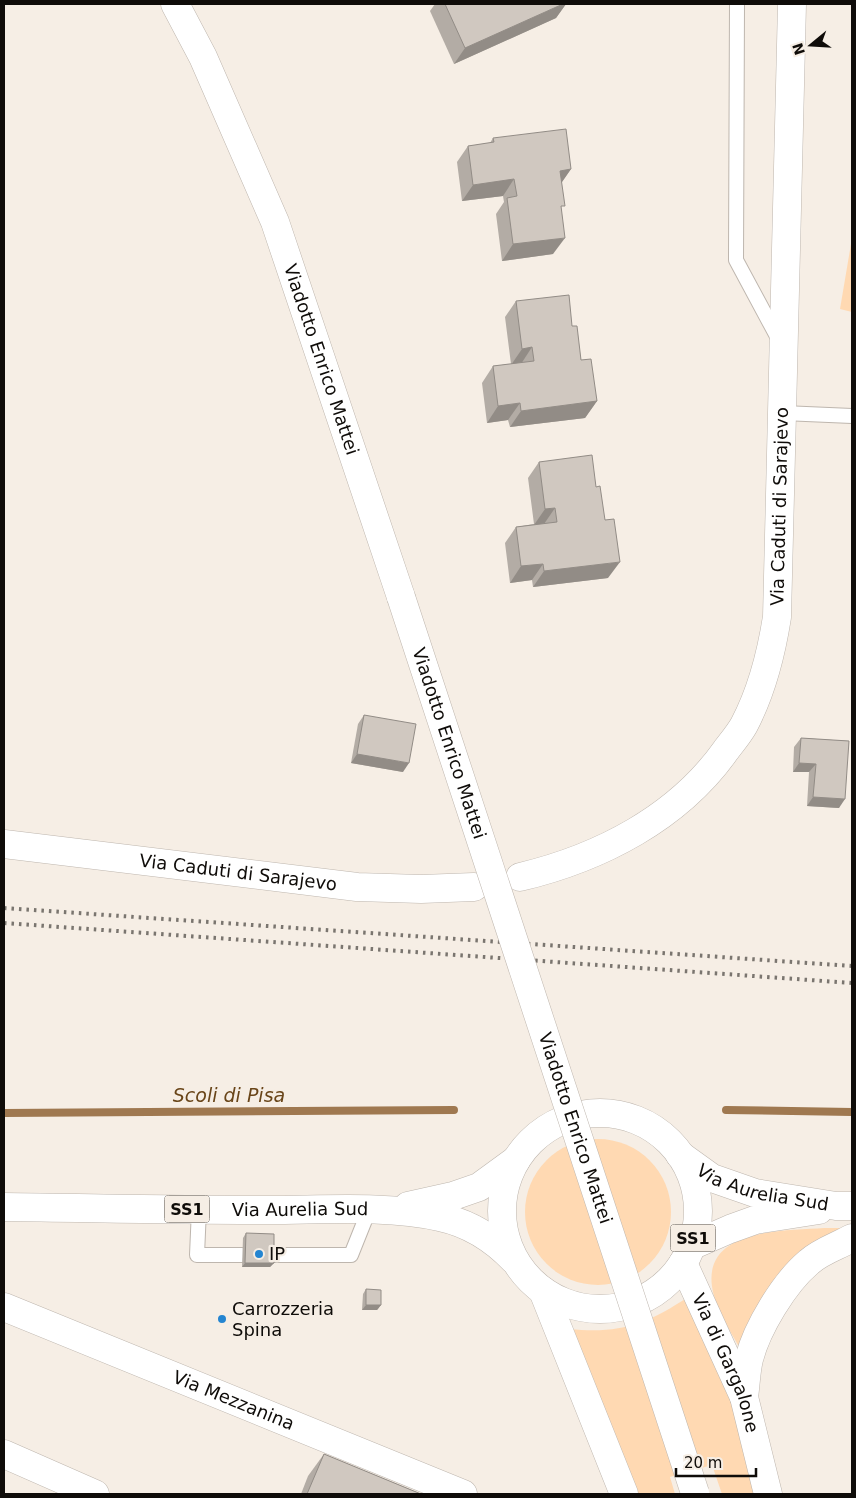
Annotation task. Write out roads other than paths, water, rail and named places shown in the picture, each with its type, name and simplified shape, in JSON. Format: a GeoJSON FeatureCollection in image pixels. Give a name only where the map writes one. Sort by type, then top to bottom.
{"type":"FeatureCollection","features":[{"type":"Feature","properties":{"kind":"street","name":"Viadotto Enrico Mattei"},"geometry":{"type":"LineString","coordinates":[[175,4],[203,57],[274,222],[401,597],[695,1494]]}},
{"type":"Feature","properties":{"kind":"street","name":"Via Caduti di Sarajevo"},"geometry":{"type":"LineString","coordinates":[[520,878],[581,859],[619,842],[663,815],[696,788],[743,727],[759,692],[771,655],[777,617],[783,413],[782,347],[792,4]]}},
{"type":"Feature","properties":{"kind":"street","name":"Via Caduti di Sarajevo"},"geometry":{"type":"LineString","coordinates":[[4,844],[357,887],[401,889],[474,887]]}},
{"type":"Feature","properties":{"kind":"street","name":"SS1"},"geometry":{"type":"LineString","coordinates":[[596,1114],[624,1116],[643,1124],[660,1135],[679,1154],[687,1168],[696,1198],[696,1230],[687,1254],[665,1284],[655,1292],[643,1299],[618,1308],[579,1307],[560,1301],[543,1291],[529,1279],[518,1265],[506,1240],[503,1226],[502,1198],[517,1159],[534,1138],[545,1130],[570,1118],[596,1114]]}},
{"type":"Feature","properties":{"kind":"street","name":"Via Aurelia Sud"},"geometry":{"type":"LineString","coordinates":[[679,1154],[712,1178],[755,1192],[844,1206]]}},
{"type":"Feature","properties":{"kind":"street","name":"Via Aurelia Sud"},"geometry":{"type":"LineString","coordinates":[[378,1210],[453,1196],[479,1188],[517,1159]]}},
{"type":"Feature","properties":{"kind":"street","name":"SS1"},"geometry":{"type":"LineString","coordinates":[[687,1254],[730,1229],[755,1220],[844,1206]]}},
{"type":"Feature","properties":{"kind":"street","name":"Via Aurelia Sud"},"geometry":{"type":"LineString","coordinates":[[4,1207],[378,1210],[440,1217],[467,1226],[483,1234],[506,1252],[518,1265]]}},
{"type":"Feature","properties":{"kind":"street"},"geometry":{"type":"LineString","coordinates":[[744,1397],[749,1359],[755,1340],[783,1289],[810,1261],[830,1248],[852,1238]]}},
{"type":"Feature","properties":{"kind":"street","name":"Via di Gargalone"},"geometry":{"type":"LineString","coordinates":[[687,1254],[744,1397],[768,1494]]}},
{"type":"Feature","properties":{"kind":"street"},"geometry":{"type":"LineString","coordinates":[[543,1291],[624,1494]]}},
{"type":"Feature","properties":{"kind":"street","name":"Via Mezzanina"},"geometry":{"type":"LineString","coordinates":[[4,1307],[463,1494]]}},
{"type":"Feature","properties":{"kind":"street"},"geometry":{"type":"LineString","coordinates":[[4,1454],[95,1494]]}},
{"type":"Feature","properties":{"kind":"lane"},"geometry":{"type":"LineString","coordinates":[[737,4],[736,260],[782,347]]}},
{"type":"Feature","properties":{"kind":"lane"},"geometry":{"type":"LineString","coordinates":[[783,413],[852,416]]}},
{"type":"Feature","properties":{"kind":"lane"},"geometry":{"type":"LineString","coordinates":[[199,1209],[198,1255],[242,1255]]}},
{"type":"Feature","properties":{"kind":"lane"},"geometry":{"type":"LineString","coordinates":[[271,1255],[351,1255],[378,1210]]}},
{"type":"Feature","properties":{"kind":"waterway","name":"Scoli di Pisa"},"geometry":{"type":"LineString","coordinates":[[4,1113],[454,1110]]}},
{"type":"Feature","properties":{"kind":"waterway","name":"Scoli di Pisa"},"geometry":{"type":"LineString","coordinates":[[726,1110],[852,1112]]}},
{"type":"Feature","properties":{"kind":"railway"},"geometry":{"type":"LineString","coordinates":[[4,908],[852,966]]}},
{"type":"Feature","properties":{"kind":"railway"},"geometry":{"type":"LineString","coordinates":[[4,923],[852,983]]}},
{"type":"Feature","properties":{"kind":"place","name":"IP"},"geometry":{"type":"Point","coordinates":[259,1254]}},
{"type":"Feature","properties":{"kind":"place","name":"Carrozzeria Spina"},"geometry":{"type":"Point","coordinates":[222,1319]}}]}
